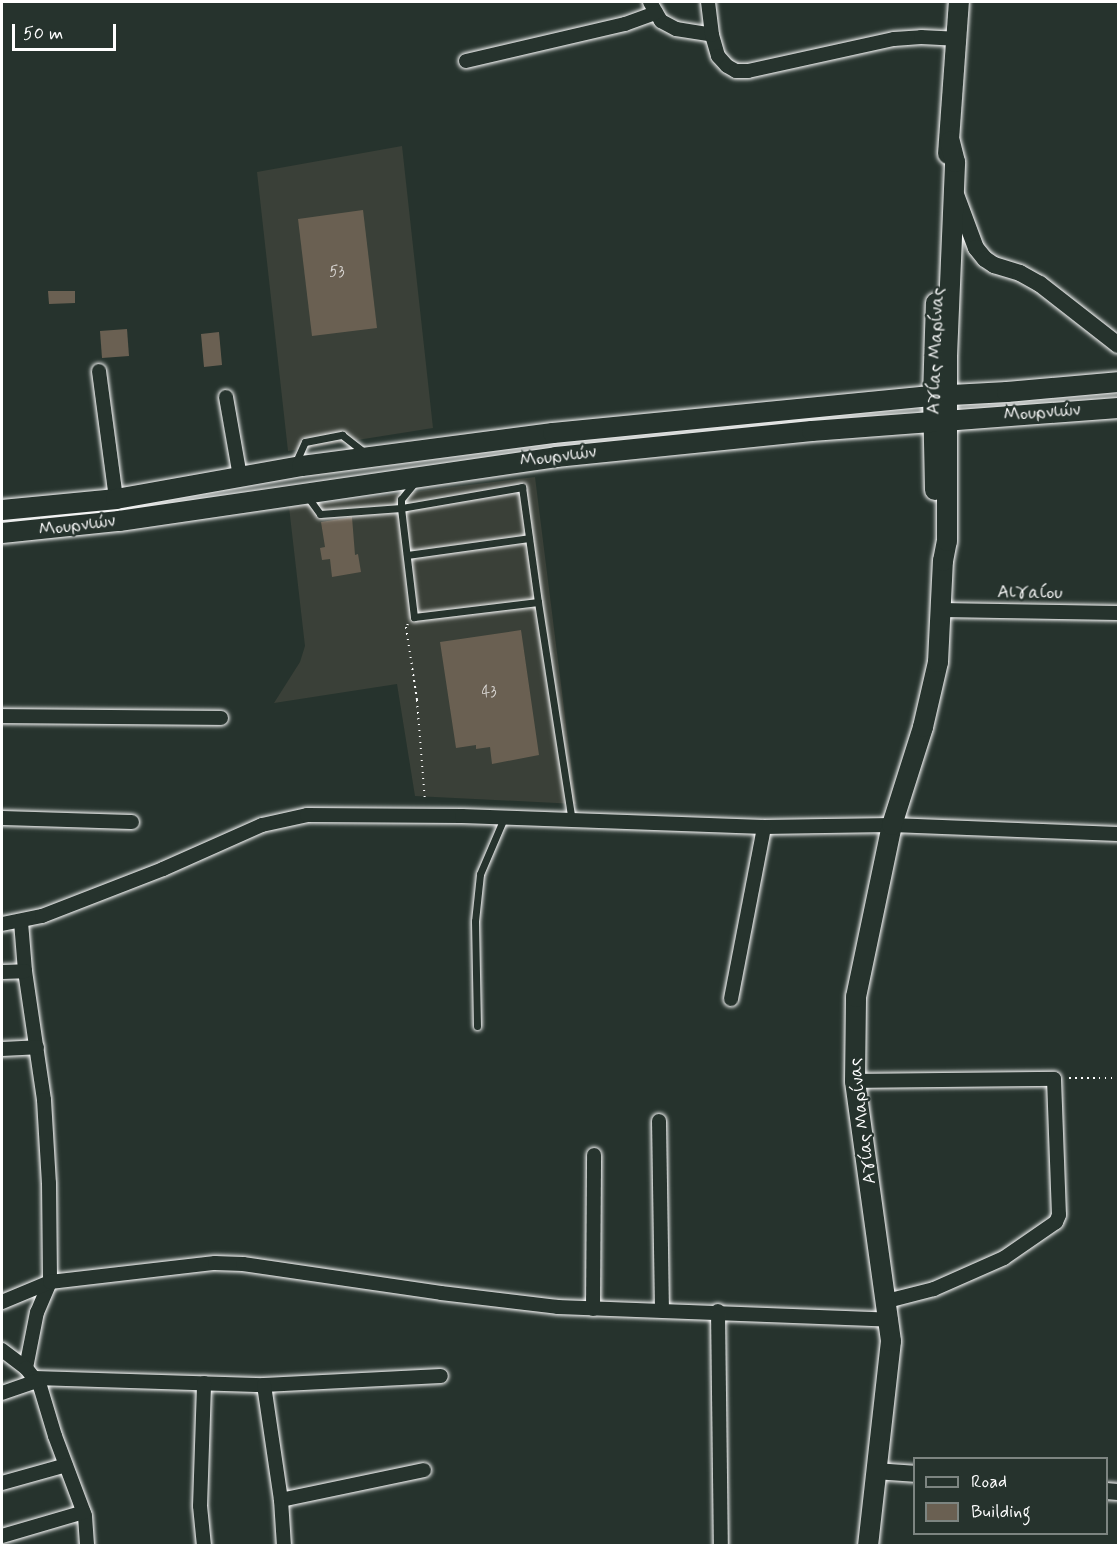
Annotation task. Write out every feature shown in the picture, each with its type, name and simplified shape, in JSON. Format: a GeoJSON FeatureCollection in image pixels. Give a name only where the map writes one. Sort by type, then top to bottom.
{"type":"FeatureCollection","features":[{"type":"Feature","properties":{"kind":"main road","name":"Αγίας Μαρίνας"},"geometry":{"type":"LineString","coordinates":[[868,1545],[875,1470],[890,1363],[891,1320],[855,1081],[856,997],[859,969],[891,825],[923,727],[938,662],[943,561],[947,541],[941,466],[940,357],[946,161],[950,142],[958,2]]}},
{"type":"Feature","properties":{"kind":"main road","name":"Αγίας Μαρίνας"},"geometry":{"type":"LineString","coordinates":[[940,357],[954,189],[955,162],[950,142]]}},
{"type":"Feature","properties":{"kind":"main road"},"geometry":{"type":"LineString","coordinates":[[892,400],[909,393],[918,385],[940,357],[961,381],[985,393]]}},
{"type":"Feature","properties":{"kind":"main road","name":"Μουρνιών"},"geometry":{"type":"LineString","coordinates":[[2,510],[116,498],[369,456],[553,433],[892,400],[1119,382]]}},
{"type":"Feature","properties":{"kind":"main road","name":"Μουρνιών"},"geometry":{"type":"LineString","coordinates":[[2,533],[119,521],[421,476],[627,449],[893,424],[1119,408]]}},
{"type":"Feature","properties":{"kind":"main road"},"geometry":{"type":"LineString","coordinates":[[893,424],[917,437],[941,466],[958,438],[991,417]]}},
{"type":"Feature","properties":{"kind":"street"},"geometry":{"type":"LineString","coordinates":[[708,2],[712,35],[718,56],[727,66],[736,71],[748,71],[894,39],[921,37],[955,39]]}},
{"type":"Feature","properties":{"kind":"street"},"geometry":{"type":"LineString","coordinates":[[466,61],[625,24],[653,7],[661,21],[676,29],[712,35]]}},
{"type":"Feature","properties":{"kind":"street"},"geometry":{"type":"LineString","coordinates":[[954,189],[976,249],[985,259],[1040,284],[1119,345]]}},
{"type":"Feature","properties":{"kind":"street"},"geometry":{"type":"LineString","coordinates":[[99,371],[116,498]]}},
{"type":"Feature","properties":{"kind":"street"},"geometry":{"type":"LineString","coordinates":[[226,397],[240,476]]}},
{"type":"Feature","properties":{"kind":"street","name":"Αιγαίου"},"geometry":{"type":"LineString","coordinates":[[941,610],[1119,613]]}},
{"type":"Feature","properties":{"kind":"street"},"geometry":{"type":"LineString","coordinates":[[2,716],[221,718]]}},
{"type":"Feature","properties":{"kind":"street"},"geometry":{"type":"LineString","coordinates":[[2,924],[21,922],[163,869],[262,825],[285,818],[307,815],[426,815],[764,826],[891,825],[1119,834]]}},
{"type":"Feature","properties":{"kind":"street"},"geometry":{"type":"LineString","coordinates":[[2,818],[132,822]]}},
{"type":"Feature","properties":{"kind":"street"},"geometry":{"type":"LineString","coordinates":[[731,999],[764,826]]}},
{"type":"Feature","properties":{"kind":"street"},"geometry":{"type":"LineString","coordinates":[[21,922],[25,971],[37,1047],[49,1183],[50,1282],[38,1312],[32,1376],[84,1512],[87,1545]]}},
{"type":"Feature","properties":{"kind":"street"},"geometry":{"type":"LineString","coordinates":[[2,972],[25,971]]}},
{"type":"Feature","properties":{"kind":"street"},"geometry":{"type":"LineString","coordinates":[[2,1049],[37,1047]]}},
{"type":"Feature","properties":{"kind":"street"},"geometry":{"type":"LineString","coordinates":[[855,1081],[1054,1079],[1059,1215],[1056,1222],[1004,1258],[934,1288],[887,1301]]}},
{"type":"Feature","properties":{"kind":"street"},"geometry":{"type":"LineString","coordinates":[[659,1121],[662,1310]]}},
{"type":"Feature","properties":{"kind":"street"},"geometry":{"type":"LineString","coordinates":[[593,1309],[594,1155]]}},
{"type":"Feature","properties":{"kind":"street"},"geometry":{"type":"LineString","coordinates":[[2,1302],[50,1282],[215,1263],[243,1264],[441,1293],[593,1309],[718,1311],[891,1320]]}},
{"type":"Feature","properties":{"kind":"street"},"geometry":{"type":"LineString","coordinates":[[718,1311],[721,1545]]}},
{"type":"Feature","properties":{"kind":"street"},"geometry":{"type":"LineString","coordinates":[[2,1350],[32,1376]]}},
{"type":"Feature","properties":{"kind":"street"},"geometry":{"type":"LineString","coordinates":[[2,1393],[32,1376],[264,1385],[441,1376]]}},
{"type":"Feature","properties":{"kind":"street"},"geometry":{"type":"LineString","coordinates":[[204,1383],[200,1506],[204,1545]]}},
{"type":"Feature","properties":{"kind":"street"},"geometry":{"type":"LineString","coordinates":[[264,1385],[281,1500],[284,1545]]}},
{"type":"Feature","properties":{"kind":"street"},"geometry":{"type":"LineString","coordinates":[[2,1483],[66,1465]]}},
{"type":"Feature","properties":{"kind":"street"},"geometry":{"type":"LineString","coordinates":[[281,1500],[424,1470]]}},
{"type":"Feature","properties":{"kind":"street"},"geometry":{"type":"LineString","coordinates":[[875,1470],[913,1474]]}},
{"type":"Feature","properties":{"kind":"street"},"geometry":{"type":"LineString","coordinates":[[2,1536],[84,1512]]}},
{"type":"Feature","properties":{"kind":"lane"},"geometry":{"type":"LineString","coordinates":[[293,468],[305,442],[342,435],[369,456]]}},
{"type":"Feature","properties":{"kind":"lane"},"geometry":{"type":"LineString","coordinates":[[421,476],[401,499],[414,617],[538,602]]}},
{"type":"Feature","properties":{"kind":"lane"},"geometry":{"type":"LineString","coordinates":[[305,494],[320,514],[401,508],[522,487],[572,821]]}},
{"type":"Feature","properties":{"kind":"lane"},"geometry":{"type":"LineString","coordinates":[[406,555],[529,538]]}},
{"type":"Feature","properties":{"kind":"lane"},"geometry":{"type":"LineString","coordinates":[[477,1026],[475,921],[480,874],[504,818]]}},
{"type":"Feature","properties":{"kind":"path"},"geometry":{"type":"LineString","coordinates":[[414,617],[406,627],[417,700],[426,815]]}},
{"type":"Feature","properties":{"kind":"path"},"geometry":{"type":"LineString","coordinates":[[1054,1079],[1119,1078]]}},
{"type":"Feature","properties":{"kind":"shaded area"},"geometry":{"type":"Polygon","coordinates":[[[402,146],[433,428],[288,451],[257,172],[402,146]]]}},
{"type":"Feature","properties":{"kind":"shaded area"},"geometry":{"type":"Polygon","coordinates":[[[535,477],[576,804],[415,796],[397,684],[274,703],[300,662],[305,646],[289,507],[535,477]]]}},
{"type":"Feature","properties":{"kind":"building"},"geometry":{"type":"Polygon","coordinates":[[[363,210],[377,328],[312,336],[298,219],[363,210]]]}},
{"type":"Feature","properties":{"kind":"building"},"geometry":{"type":"Polygon","coordinates":[[[48,291],[75,291],[75,303],[49,304],[48,291]]]}},
{"type":"Feature","properties":{"kind":"building"},"geometry":{"type":"Polygon","coordinates":[[[127,329],[129,356],[102,358],[100,331],[127,329]]]}},
{"type":"Feature","properties":{"kind":"building"},"geometry":{"type":"Polygon","coordinates":[[[219,332],[222,365],[204,367],[201,334],[219,332]]]}},
{"type":"Feature","properties":{"kind":"building"},"geometry":{"type":"Polygon","coordinates":[[[352,517],[355,555],[358,554],[361,572],[332,577],[330,559],[322,560],[320,548],[325,547],[321,522],[352,517]]]}},
{"type":"Feature","properties":{"kind":"building"},"geometry":{"type":"Polygon","coordinates":[[[521,630],[539,755],[492,764],[490,747],[476,749],[476,745],[456,748],[440,642],[521,630]]]}}]}
